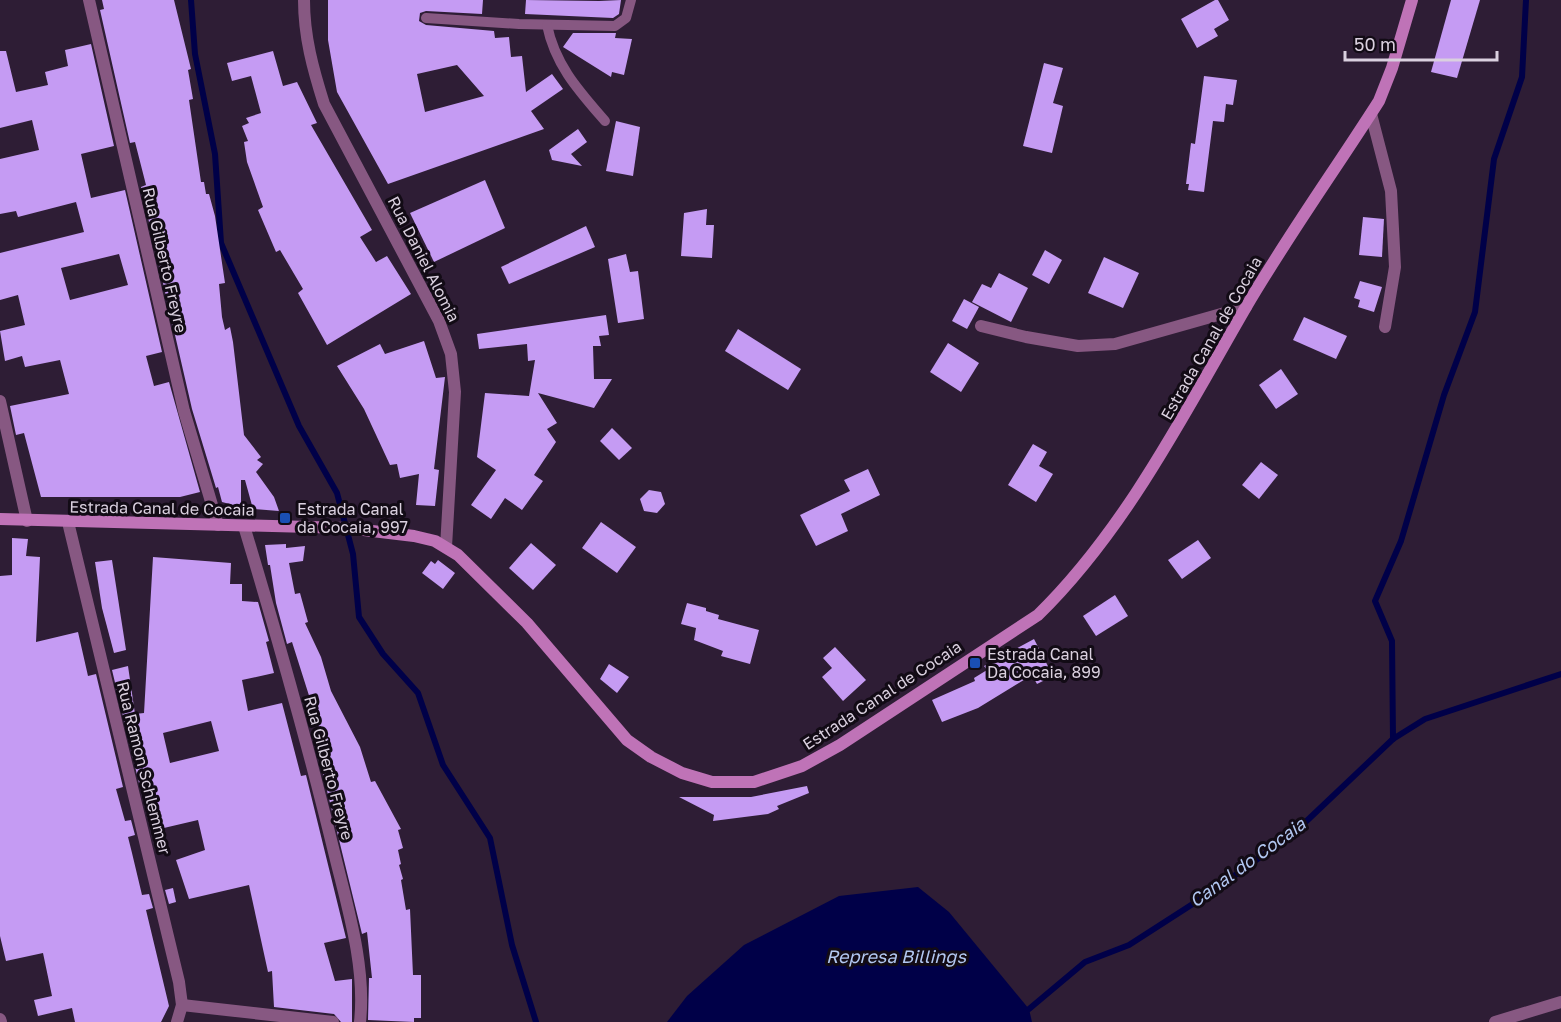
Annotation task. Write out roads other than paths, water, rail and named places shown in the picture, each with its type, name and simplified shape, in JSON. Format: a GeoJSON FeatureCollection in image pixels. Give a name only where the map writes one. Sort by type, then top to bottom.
{"type":"FeatureCollection","features":[{"type":"Feature","properties":{"kind":"main road","name":"Estrada Canal de Cocaia"},"geometry":{"type":"LineString","coordinates":[[0,519],[297,527],[395,533],[424,538],[458,555],[527,623],[627,740],[651,757],[682,773],[712,782],[754,782],[802,766],[840,745],[1038,615],[1090,554],[1142,483],[1192,403],[1246,307],[1371,114],[1389,78],[1412,0]]}},
{"type":"Feature","properties":{"kind":"street","name":"Rua Gilberto Freyre"},"geometry":{"type":"LineString","coordinates":[[88,0],[184,411],[218,525]]}},
{"type":"Feature","properties":{"kind":"street","name":"Rua Daniel Alomia"},"geometry":{"type":"LineString","coordinates":[[304,0],[304,26],[324,104],[439,321],[451,354],[455,392],[446,547]]}},
{"type":"Feature","properties":{"kind":"street"},"geometry":{"type":"LineString","coordinates":[[1371,114],[1391,191],[1395,267],[1384,327]]}},
{"type":"Feature","properties":{"kind":"street"},"geometry":{"type":"LineString","coordinates":[[981,326],[1026,338],[1078,346],[1115,344],[1246,307]]}},
{"type":"Feature","properties":{"kind":"street"},"geometry":{"type":"LineString","coordinates":[[0,401],[27,521]]}},
{"type":"Feature","properties":{"kind":"street","name":"Rua Ramon Schlemmer"},"geometry":{"type":"LineString","coordinates":[[68,522],[179,982],[182,1005],[177,1022]]}},
{"type":"Feature","properties":{"kind":"street","name":"Rua Gilberto Freyre"},"geometry":{"type":"LineString","coordinates":[[244,526],[312,766],[347,908],[361,991],[360,1022]]}},
{"type":"Feature","properties":{"kind":"street"},"geometry":{"type":"LineString","coordinates":[[1495,1022],[1561,1003]]}},
{"type":"Feature","properties":{"kind":"street"},"geometry":{"type":"LineString","coordinates":[[182,1005],[333,1022]]}},
{"type":"Feature","properties":{"kind":"lane"},"geometry":{"type":"LineString","coordinates":[[426,18],[547,25],[615,26],[626,18],[631,0]]}},
{"type":"Feature","properties":{"kind":"lane"},"geometry":{"type":"LineString","coordinates":[[547,25],[555,56],[568,77],[605,122]]}},
{"type":"Feature","properties":{"kind":"water","name":"Represa Billings"},"geometry":{"type":"Polygon","coordinates":[[[918,887],[949,912],[1029,1009],[1032,1022],[667,1022],[687,996],[744,945],[839,896],[918,887]]]}},
{"type":"Feature","properties":{"kind":"waterway"},"geometry":{"type":"LineString","coordinates":[[191,0],[195,54],[215,154],[221,243],[299,426],[337,493],[353,554],[359,617],[383,654],[418,693],[443,765],[490,838],[512,945],[536,1022]]}},
{"type":"Feature","properties":{"kind":"waterway"},"geometry":{"type":"LineString","coordinates":[[1393,739],[1392,641],[1375,601],[1401,541],[1444,395],[1475,312],[1494,159],[1522,77],[1526,0]]}},
{"type":"Feature","properties":{"kind":"waterway","name":"Canal do Cocaia"},"geometry":{"type":"LineString","coordinates":[[1029,1009],[1085,962],[1129,945],[1216,889],[1295,832],[1393,739],[1425,719],[1561,674]]}},
{"type":"Feature","properties":{"kind":"place","name":"Estrada Canal da Cocaia, 997"},"geometry":{"type":"Point","coordinates":[285,518]}},
{"type":"Feature","properties":{"kind":"place","name":"Estrada Canal Da Cocaia, 899"},"geometry":{"type":"Point","coordinates":[975,663]}}]}
